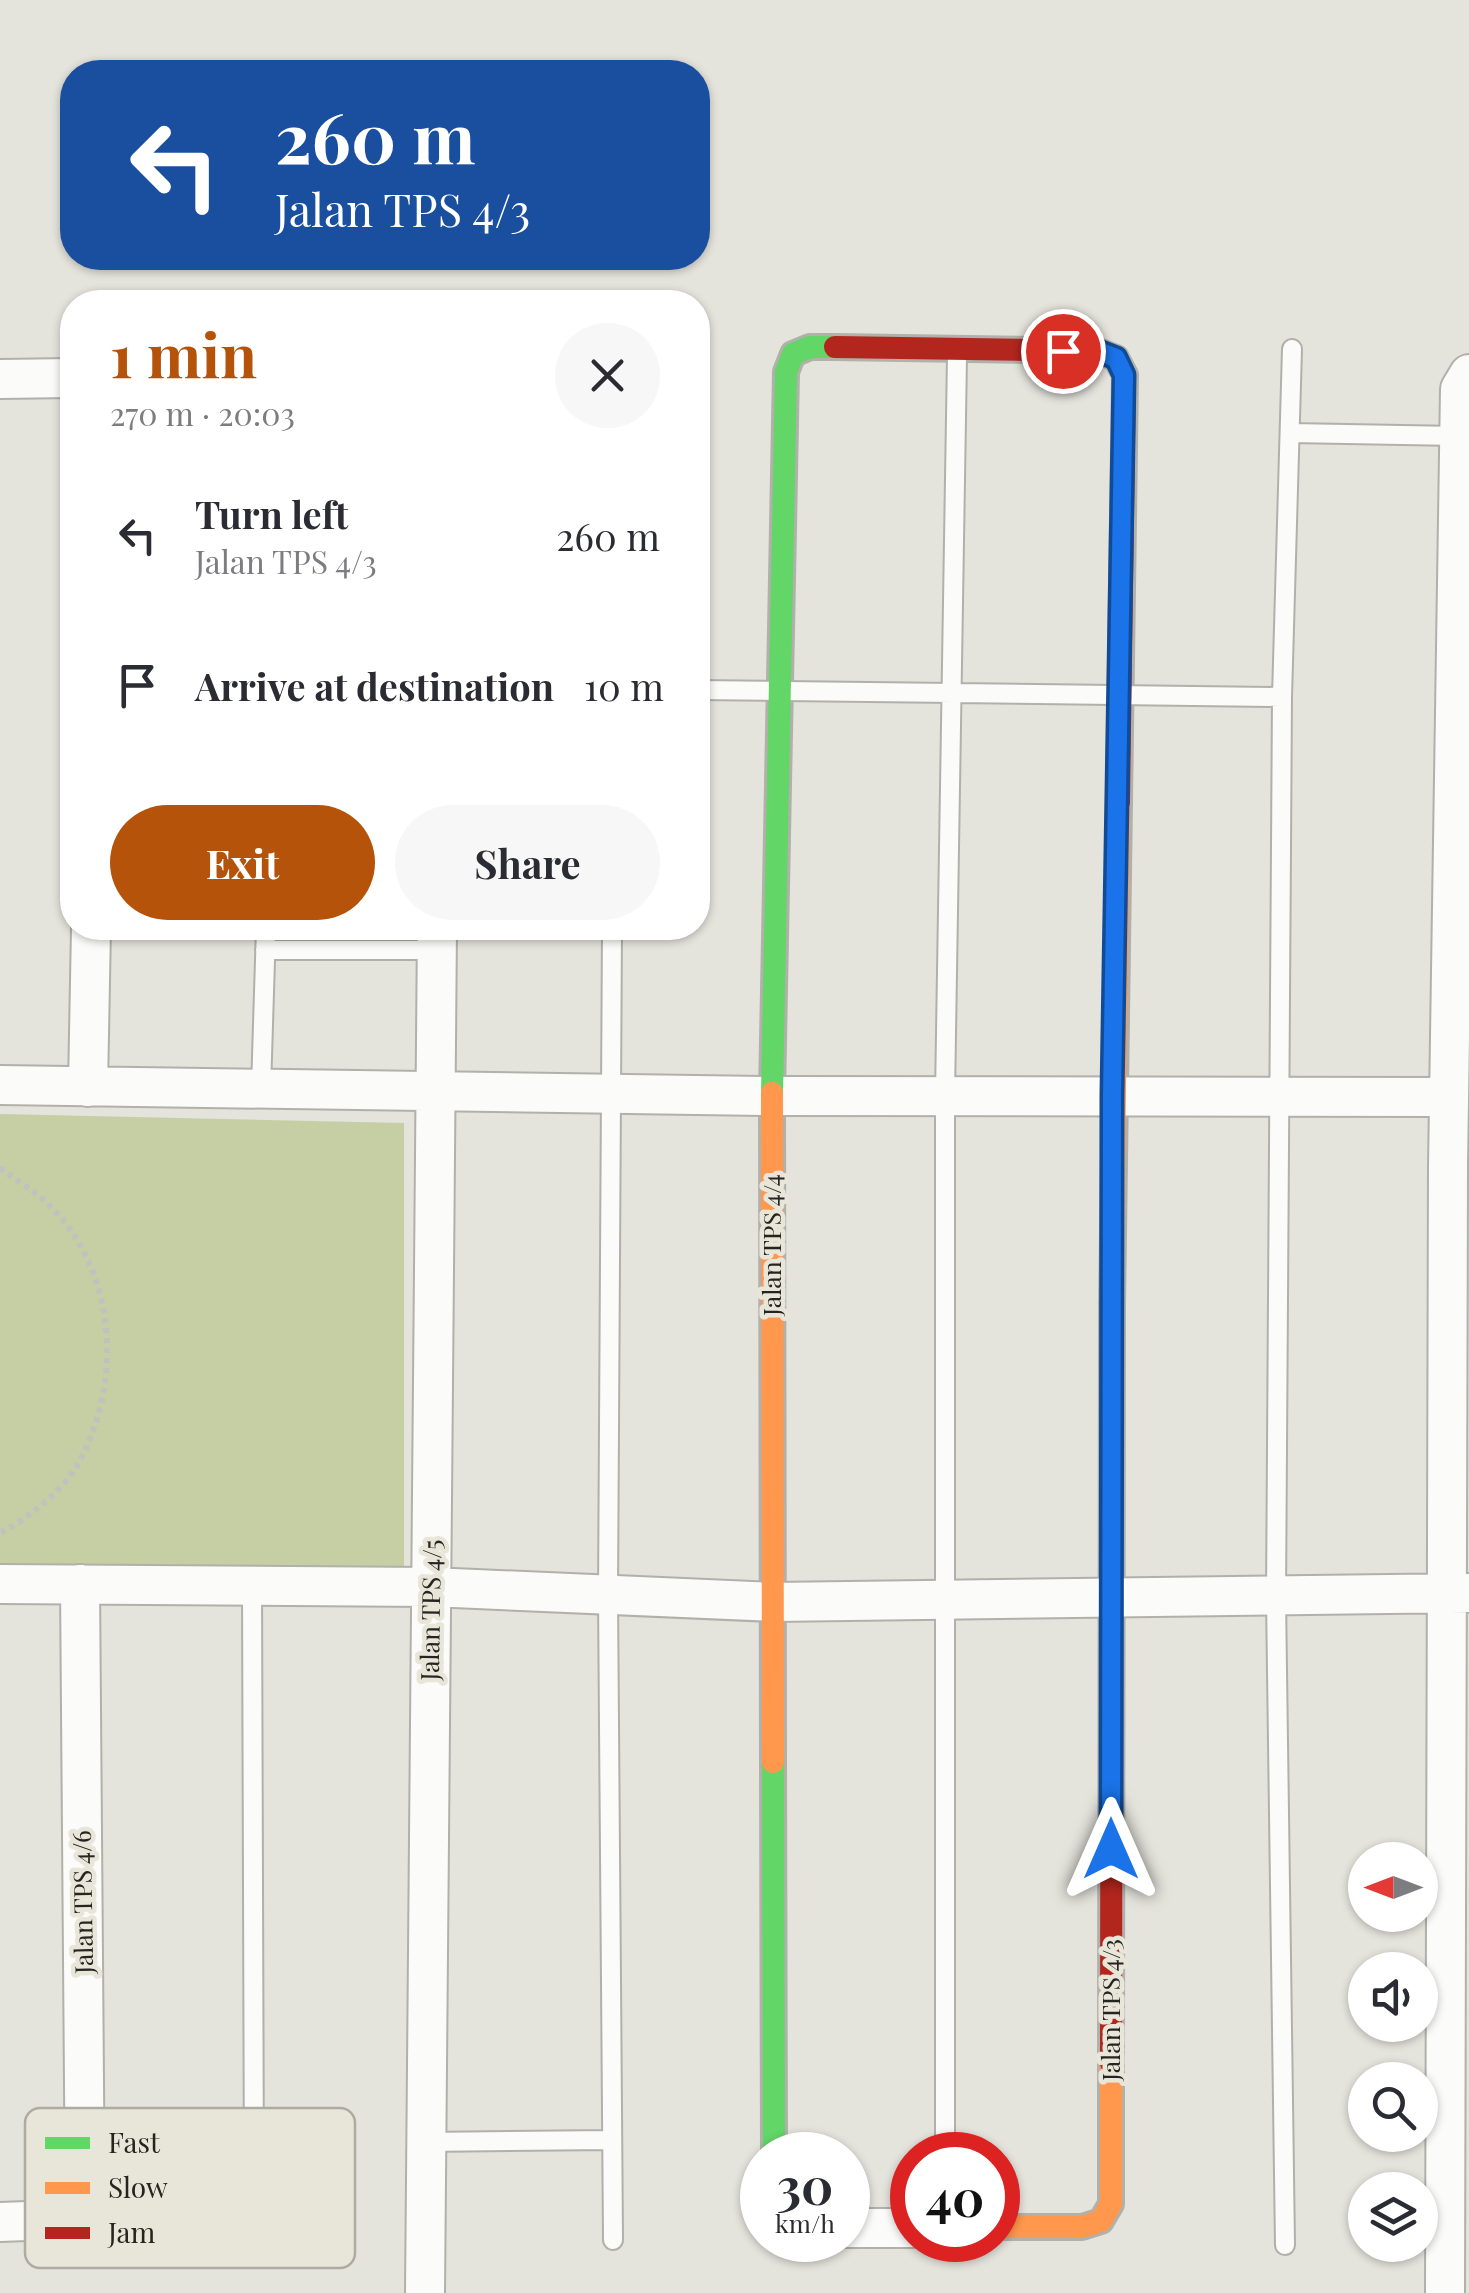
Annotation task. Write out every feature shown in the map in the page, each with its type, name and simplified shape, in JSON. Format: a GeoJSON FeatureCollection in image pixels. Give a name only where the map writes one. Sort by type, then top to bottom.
{"type":"FeatureCollection","features":[{"type":"Feature","properties":{"kind":"street","name":"Jalan TPS 4/4"},"geometry":{"type":"LineString","coordinates":[[774,2132],[772,1096],[786,372],[793,354],[810,348],[957,349]]}},
{"type":"Feature","properties":{"kind":"street","name":"Jalan TPS 4/3"},"geometry":{"type":"LineString","coordinates":[[957,349],[1098,351],[1116,358],[1124,375],[1112,1094],[1111,2204],[1102,2220],[1082,2228],[1020,2228]]}},
{"type":"Feature","properties":{"kind":"street"},"geometry":{"type":"LineString","coordinates":[[1445,2293],[1457,2211],[1458,1593],[1449,1097],[1460,977],[1458,436],[1460,389],[1469,374]]}},
{"type":"Feature","properties":{"kind":"street"},"geometry":{"type":"LineString","coordinates":[[0,378],[60,378]]}},
{"type":"Feature","properties":{"kind":"street"},"geometry":{"type":"LineString","coordinates":[[88,1088],[91,940]]}},
{"type":"Feature","properties":{"kind":"street","name":"Jalan TPS 4/5"},"geometry":{"type":"LineString","coordinates":[[424,2293],[436,940]]}},
{"type":"Feature","properties":{"kind":"street"},"geometry":{"type":"LineString","coordinates":[[0,1085],[772,1096],[1449,1097]]}},
{"type":"Feature","properties":{"kind":"street"},"geometry":{"type":"LineString","coordinates":[[0,1584],[432,1587],[773,1602],[1458,1593]]}},
{"type":"Feature","properties":{"kind":"street","name":"Jalan TPS 4/6"},"geometry":{"type":"LineString","coordinates":[[80,1584],[84,2108]]}},
{"type":"Feature","properties":{"kind":"street","name":"Jalan TPS 4/6"},"geometry":{"type":"LineString","coordinates":[[0,2222],[25,2221]]}},
{"type":"Feature","properties":{"kind":"lane"},"geometry":{"type":"LineString","coordinates":[[945,2132],[945,1095],[957,349]]}},
{"type":"Feature","properties":{"kind":"lane"},"geometry":{"type":"LineString","coordinates":[[1284,2245],[1276,1598],[1282,697],[1292,349]]}},
{"type":"Feature","properties":{"kind":"lane"},"geometry":{"type":"LineString","coordinates":[[1290,433],[1458,436]]}},
{"type":"Feature","properties":{"kind":"lane"},"geometry":{"type":"LineString","coordinates":[[710,690],[953,696],[1282,697]]}},
{"type":"Feature","properties":{"kind":"lane"},"geometry":{"type":"LineString","coordinates":[[261,1089],[265,940]]}},
{"type":"Feature","properties":{"kind":"lane"},"geometry":{"type":"LineString","coordinates":[[265,950],[420,940]]}},
{"type":"Feature","properties":{"kind":"lane"},"geometry":{"type":"LineString","coordinates":[[612,940],[608,1595],[609,2140],[613,2240]]}},
{"type":"Feature","properties":{"kind":"lane"},"geometry":{"type":"LineString","coordinates":[[252,1586],[254,2108]]}},
{"type":"Feature","properties":{"kind":"lane"},"geometry":{"type":"LineString","coordinates":[[424,2142],[609,2140]]}},
{"type":"Feature","properties":{"kind":"path"},"geometry":{"type":"LineString","coordinates":[[0,1168],[51,1206],[90,1264],[108,1330],[104,1400],[78,1464],[32,1515],[0,1534]]}},
{"type":"Feature","properties":{"kind":"green space"},"geometry":{"type":"Polygon","coordinates":[[[0,1114],[404,1123],[404,1566],[0,1573],[0,1114]]]}},
{"type":"Feature","properties":{"kind":"traffic: fast"},"geometry":{"type":"LineString","coordinates":[[772,1093],[786,372],[793,354],[810,347],[835,347]]}},
{"type":"Feature","properties":{"kind":"traffic: fast"},"geometry":{"type":"LineString","coordinates":[[773,1762],[774,2132]]}},
{"type":"Feature","properties":{"kind":"traffic: slow"},"geometry":{"type":"LineString","coordinates":[[1112,1305],[1119,802]]}},
{"type":"Feature","properties":{"kind":"traffic: slow"},"geometry":{"type":"LineString","coordinates":[[772,1093],[773,1762]]}},
{"type":"Feature","properties":{"kind":"traffic: slow"},"geometry":{"type":"LineString","coordinates":[[1020,2227],[1082,2227],[1101,2221],[1111,2204],[1111,2063]]}},
{"type":"Feature","properties":{"kind":"traffic: jam"},"geometry":{"type":"LineString","coordinates":[[835,347],[1098,351],[1116,358],[1125,375],[1119,802]]}},
{"type":"Feature","properties":{"kind":"traffic: jam"},"geometry":{"type":"LineString","coordinates":[[1111,2063],[1112,1305]]}},
{"type":"Feature","properties":{"kind":"route"},"geometry":{"type":"LineString","coordinates":[[1063,351],[1098,351],[1116,358],[1124,375],[1112,1094],[1111,1849]]}}]}
